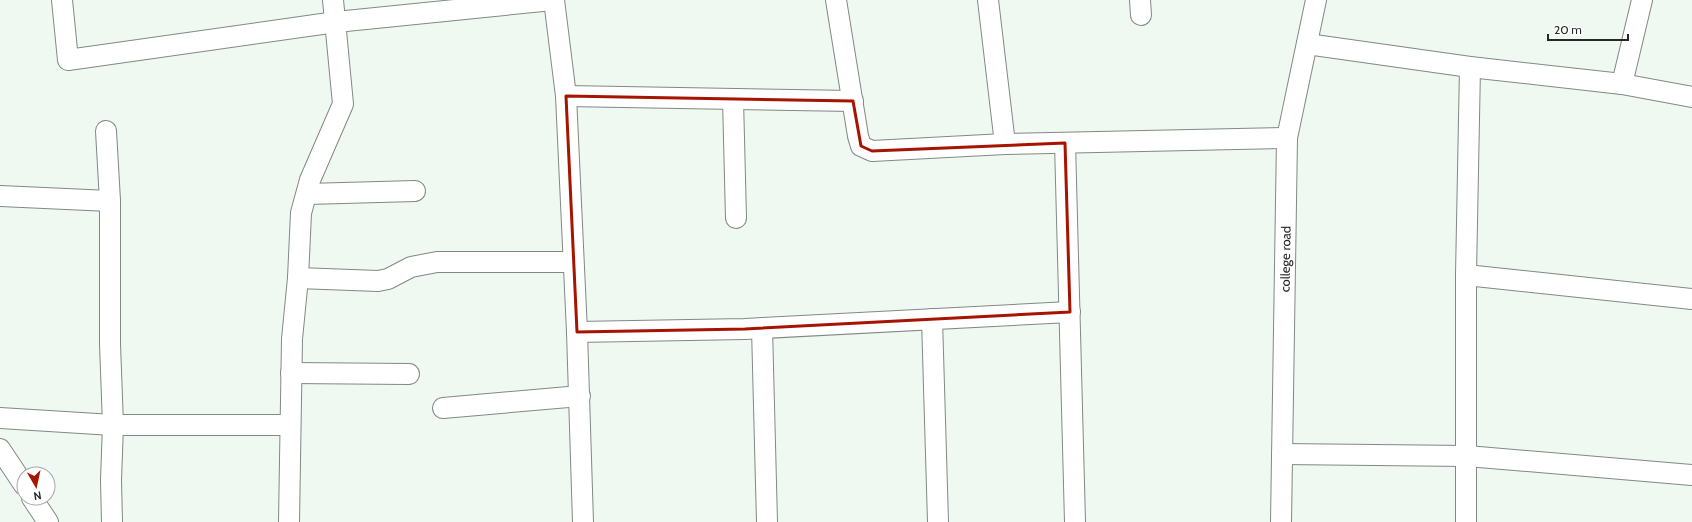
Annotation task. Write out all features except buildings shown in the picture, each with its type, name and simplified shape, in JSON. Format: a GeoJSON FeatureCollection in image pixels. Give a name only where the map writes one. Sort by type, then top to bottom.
{"type":"FeatureCollection","features":[{"type":"Feature","properties":{"kind":"street"},"geometry":{"type":"LineString","coordinates":[[62,0],[68,60],[336,22],[554,0],[566,96],[580,396],[584,522]]}},
{"type":"Feature","properties":{"kind":"street"},"geometry":{"type":"LineString","coordinates":[[288,522],[292,339],[298,278],[301,214],[310,180],[343,104],[333,0]]}},
{"type":"Feature","properties":{"kind":"street"},"geometry":{"type":"LineString","coordinates":[[836,0],[858,136],[861,146],[872,151],[1005,144],[1287,138]]}},
{"type":"Feature","properties":{"kind":"street"},"geometry":{"type":"LineString","coordinates":[[988,0],[1005,144]]}},
{"type":"Feature","properties":{"kind":"street","name":"college road"},"geometry":{"type":"LineString","coordinates":[[1281,522],[1287,138],[1316,0]]}},
{"type":"Feature","properties":{"kind":"street"},"geometry":{"type":"LineString","coordinates":[[1622,84],[1642,0]]}},
{"type":"Feature","properties":{"kind":"street"},"geometry":{"type":"LineString","coordinates":[[1307,44],[1470,67],[1622,84],[1692,97]]}},
{"type":"Feature","properties":{"kind":"street"},"geometry":{"type":"LineString","coordinates":[[1466,522],[1466,276],[1470,67]]}},
{"type":"Feature","properties":{"kind":"street"},"geometry":{"type":"LineString","coordinates":[[566,96],[853,101]]}},
{"type":"Feature","properties":{"kind":"street"},"geometry":{"type":"LineString","coordinates":[[733,99],[736,218]]}},
{"type":"Feature","properties":{"kind":"street"},"geometry":{"type":"LineString","coordinates":[[106,131],[110,201],[110,344],[113,426],[112,522]]}},
{"type":"Feature","properties":{"kind":"street"},"geometry":{"type":"LineString","coordinates":[[1065,143],[1075,522]]}},
{"type":"Feature","properties":{"kind":"street"},"geometry":{"type":"LineString","coordinates":[[307,194],[415,191]]}},
{"type":"Feature","properties":{"kind":"street"},"geometry":{"type":"LineString","coordinates":[[0,196],[110,201]]}},
{"type":"Feature","properties":{"kind":"street"},"geometry":{"type":"LineString","coordinates":[[298,278],[378,281],[388,279],[411,267],[436,262],[573,262]]}},
{"type":"Feature","properties":{"kind":"street"},"geometry":{"type":"LineString","coordinates":[[1466,276],[1692,299]]}},
{"type":"Feature","properties":{"kind":"street"},"geometry":{"type":"LineString","coordinates":[[577,332],[762,328],[1070,312]]}},
{"type":"Feature","properties":{"kind":"street"},"geometry":{"type":"LineString","coordinates":[[932,319],[938,522]]}},
{"type":"Feature","properties":{"kind":"street"},"geometry":{"type":"LineString","coordinates":[[762,328],[767,522]]}},
{"type":"Feature","properties":{"kind":"street"},"geometry":{"type":"LineString","coordinates":[[291,373],[410,374]]}},
{"type":"Feature","properties":{"kind":"street"},"geometry":{"type":"LineString","coordinates":[[443,408],[580,396]]}},
{"type":"Feature","properties":{"kind":"street"},"geometry":{"type":"LineString","coordinates":[[0,418],[113,426],[290,425]]}},
{"type":"Feature","properties":{"kind":"street"},"geometry":{"type":"LineString","coordinates":[[0,449],[16,473]]}},
{"type":"Feature","properties":{"kind":"street"},"geometry":{"type":"LineString","coordinates":[[1282,454],[1467,456],[1692,475]]}},
{"type":"Feature","properties":{"kind":"street"},"geometry":{"type":"LineString","coordinates":[[37,506],[48,522]]}},
{"type":"Feature","properties":{"kind":"highlighted area"},"geometry":{"type":"Polygon","coordinates":[[[566,96],[853,101],[861,146],[872,151],[1065,143],[1070,312],[745,329],[577,332],[566,96]]]}}]}
